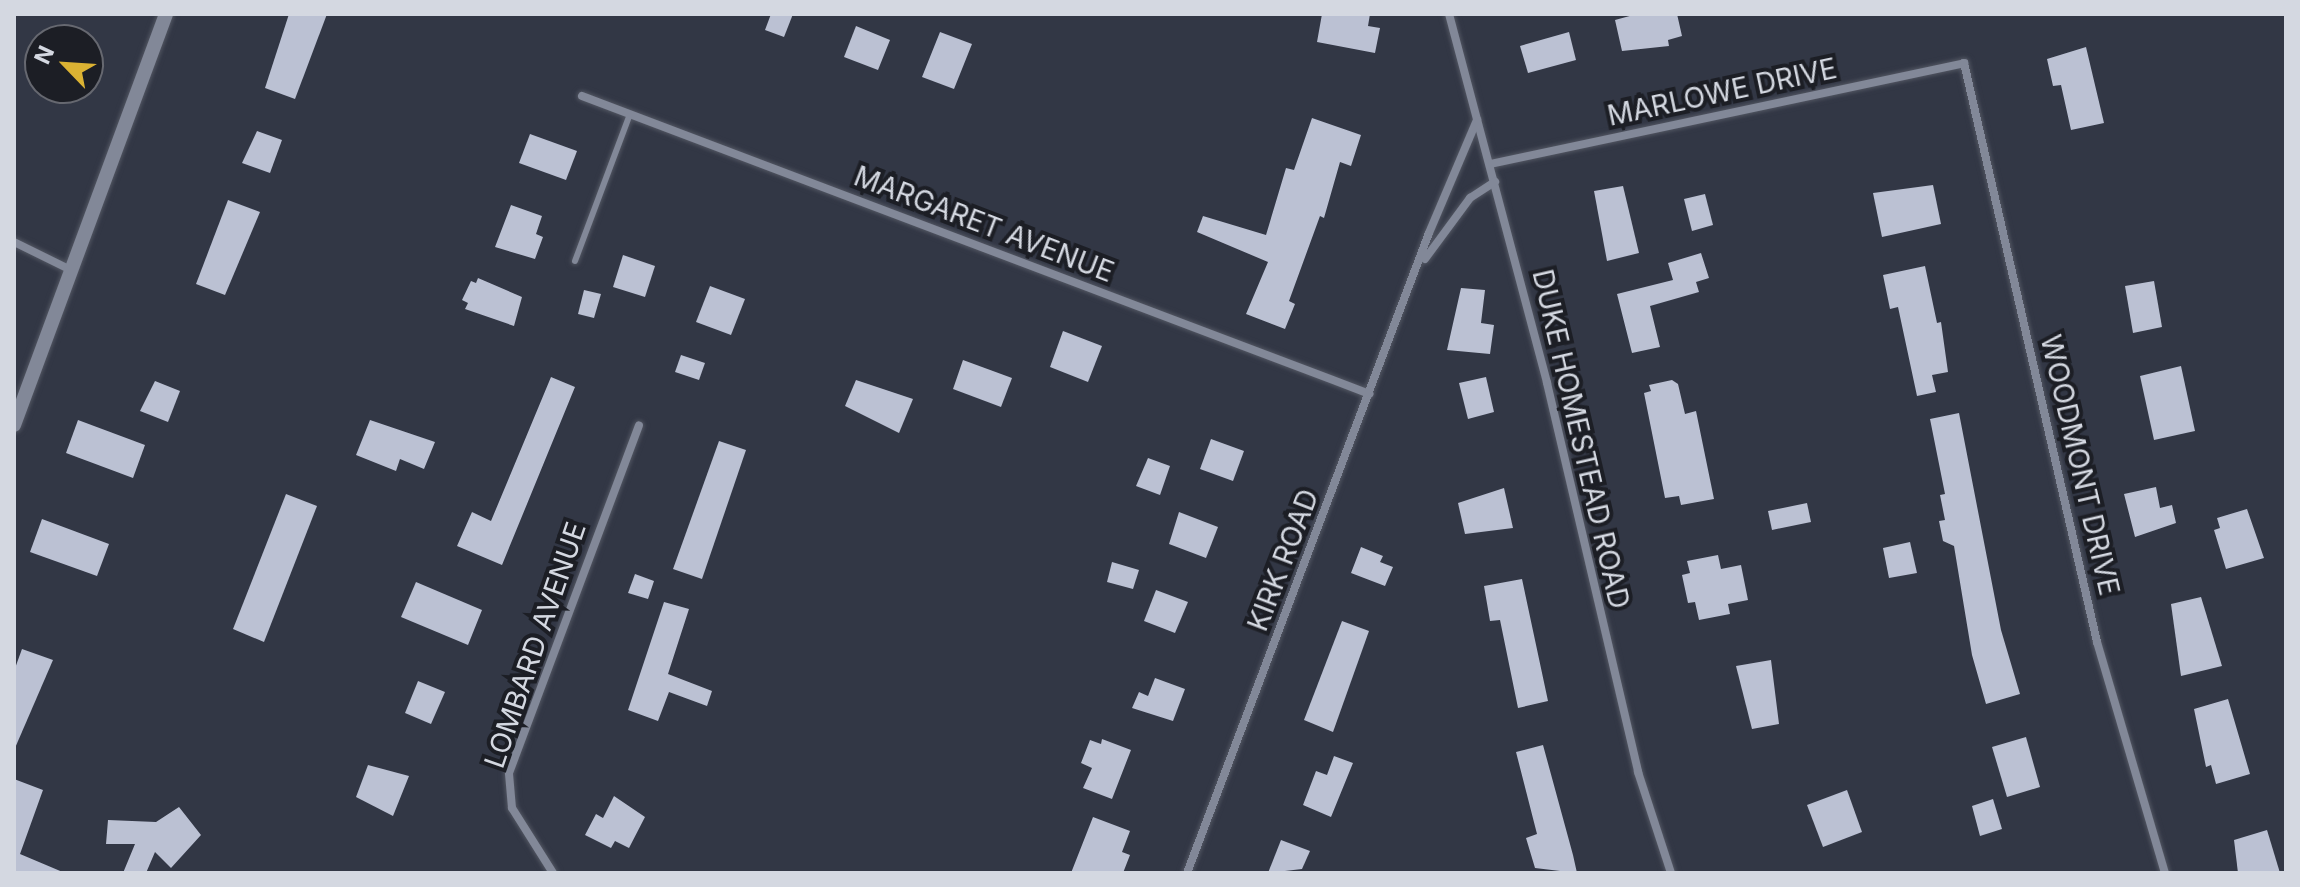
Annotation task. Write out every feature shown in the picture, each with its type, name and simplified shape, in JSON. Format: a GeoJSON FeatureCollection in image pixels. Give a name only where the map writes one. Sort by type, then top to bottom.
{"type":"FeatureCollection","features":[{"type":"Feature","properties":{"kind":"street"},"geometry":{"type":"LineString","coordinates":[[14,425],[166,14]]}},
{"type":"Feature","properties":{"kind":"street","name":"DUKE HOMESTEAD ROAD"},"geometry":{"type":"LineString","coordinates":[[1449,14],[1495,182],[1628,732],[1671,873]]}},
{"type":"Feature","properties":{"kind":"street","name":"MARLOWE DRIVE"},"geometry":{"type":"LineString","coordinates":[[1490,164],[1964,63]]}},
{"type":"Feature","properties":{"kind":"street","name":"WOODMONT DRIVE"},"geometry":{"type":"LineString","coordinates":[[1964,63],[2097,642],[2165,873]]}},
{"type":"Feature","properties":{"kind":"street","name":"MARGARET AVENUE"},"geometry":{"type":"LineString","coordinates":[[582,96],[1370,394]]}},
{"type":"Feature","properties":{"kind":"street","name":"KIRK ROAD"},"geometry":{"type":"LineString","coordinates":[[1187,873],[1478,119]]}},
{"type":"Feature","properties":{"kind":"street","name":"KIRK ROAD"},"geometry":{"type":"LineString","coordinates":[[1422,263],[1470,198],[1495,182]]}},
{"type":"Feature","properties":{"kind":"street"},"geometry":{"type":"LineString","coordinates":[[14,242],[71,270]]}},
{"type":"Feature","properties":{"kind":"street","name":"LOMBARD AVENUE"},"geometry":{"type":"LineString","coordinates":[[553,873],[512,808],[509,773],[639,425]]}},
{"type":"Feature","properties":{"kind":"lane"},"geometry":{"type":"LineString","coordinates":[[575,261],[630,114]]}},
{"type":"Feature","properties":{"kind":"building"},"geometry":{"type":"Polygon","coordinates":[[[289,14],[327,14],[295,99],[265,88],[289,14]]]}},
{"type":"Feature","properties":{"kind":"building"},"geometry":{"type":"Polygon","coordinates":[[[771,14],[793,14],[784,37],[765,30],[771,14]]]}},
{"type":"Feature","properties":{"kind":"building"},"geometry":{"type":"Polygon","coordinates":[[[1322,14],[1370,14],[1368,26],[1380,28],[1375,53],[1317,42],[1322,14]]]}},
{"type":"Feature","properties":{"kind":"building"},"geometry":{"type":"Polygon","coordinates":[[[1637,14],[1677,14],[1682,36],[1668,40],[1669,46],[1622,51],[1615,20],[1637,14]]]}},
{"type":"Feature","properties":{"kind":"building"},"geometry":{"type":"Polygon","coordinates":[[[856,26],[890,40],[878,70],[844,57],[856,26]]]}},
{"type":"Feature","properties":{"kind":"building"},"geometry":{"type":"Polygon","coordinates":[[[940,32],[972,44],[954,89],[922,77],[940,32]]]}},
{"type":"Feature","properties":{"kind":"building"},"geometry":{"type":"Polygon","coordinates":[[[1569,32],[1576,60],[1528,73],[1520,46],[1569,32]]]}},
{"type":"Feature","properties":{"kind":"building"},"geometry":{"type":"Polygon","coordinates":[[[2086,47],[2104,123],[2071,130],[2061,85],[2053,86],[2047,59],[2086,47]]]}},
{"type":"Feature","properties":{"kind":"building"},"geometry":{"type":"Polygon","coordinates":[[[1312,118],[1361,135],[1351,166],[1340,162],[1324,218],[1320,216],[1289,301],[1295,304],[1285,329],[1246,314],[1268,262],[1197,232],[1203,216],[1266,235],[1286,168],[1294,170],[1312,118]]]}},
{"type":"Feature","properties":{"kind":"building"},"geometry":{"type":"Polygon","coordinates":[[[257,131],[282,140],[270,173],[242,163],[257,131]]]}},
{"type":"Feature","properties":{"kind":"building"},"geometry":{"type":"Polygon","coordinates":[[[530,134],[577,151],[566,180],[519,163],[530,134]]]}},
{"type":"Feature","properties":{"kind":"building"},"geometry":{"type":"Polygon","coordinates":[[[1933,185],[1941,224],[1882,237],[1873,193],[1933,185]]]}},
{"type":"Feature","properties":{"kind":"building"},"geometry":{"type":"Polygon","coordinates":[[[1623,186],[1639,253],[1607,261],[1594,191],[1623,186]]]}},
{"type":"Feature","properties":{"kind":"building"},"geometry":{"type":"Polygon","coordinates":[[[1705,194],[1713,225],[1692,231],[1684,199],[1705,194]]]}},
{"type":"Feature","properties":{"kind":"building"},"geometry":{"type":"Polygon","coordinates":[[[228,200],[260,212],[225,295],[196,284],[228,200]]]}},
{"type":"Feature","properties":{"kind":"building"},"geometry":{"type":"Polygon","coordinates":[[[511,205],[542,216],[536,234],[543,237],[535,259],[495,247],[511,205]]]}},
{"type":"Feature","properties":{"kind":"building"},"geometry":{"type":"Polygon","coordinates":[[[1701,253],[1709,278],[1696,282],[1699,292],[1650,306],[1660,347],[1632,353],[1617,294],[1673,280],[1668,263],[1701,253]]]}},
{"type":"Feature","properties":{"kind":"building"},"geometry":{"type":"Polygon","coordinates":[[[623,255],[655,266],[645,297],[613,287],[623,255]]]}},
{"type":"Feature","properties":{"kind":"building"},"geometry":{"type":"Polygon","coordinates":[[[1925,266],[1937,323],[1941,322],[1948,372],[1932,375],[1936,392],[1917,396],[1898,307],[1890,309],[1883,275],[1925,266]]]}},
{"type":"Feature","properties":{"kind":"building"},"geometry":{"type":"Polygon","coordinates":[[[478,278],[522,297],[514,326],[465,309],[468,303],[462,300],[471,281],[476,283],[478,278]]]}},
{"type":"Feature","properties":{"kind":"building"},"geometry":{"type":"Polygon","coordinates":[[[2154,281],[2162,327],[2133,333],[2125,286],[2154,281]]]}},
{"type":"Feature","properties":{"kind":"building"},"geometry":{"type":"Polygon","coordinates":[[[710,286],[745,299],[731,335],[696,322],[710,286]]]}},
{"type":"Feature","properties":{"kind":"building"},"geometry":{"type":"Polygon","coordinates":[[[1461,288],[1485,290],[1481,323],[1494,325],[1490,354],[1447,350],[1461,288]]]}},
{"type":"Feature","properties":{"kind":"building"},"geometry":{"type":"Polygon","coordinates":[[[584,290],[601,294],[594,318],[578,314],[584,290]]]}},
{"type":"Feature","properties":{"kind":"building"},"geometry":{"type":"Polygon","coordinates":[[[1063,331],[1102,346],[1088,382],[1050,367],[1063,331]]]}},
{"type":"Feature","properties":{"kind":"building"},"geometry":{"type":"Polygon","coordinates":[[[681,355],[705,363],[699,380],[675,372],[681,355]]]}},
{"type":"Feature","properties":{"kind":"building"},"geometry":{"type":"Polygon","coordinates":[[[963,360],[1012,378],[1001,407],[953,389],[963,360]]]}},
{"type":"Feature","properties":{"kind":"building"},"geometry":{"type":"Polygon","coordinates":[[[2181,366],[2195,431],[2154,440],[2140,376],[2181,366]]]}},
{"type":"Feature","properties":{"kind":"building"},"geometry":{"type":"Polygon","coordinates":[[[551,377],[575,387],[502,565],[457,546],[472,512],[491,521],[551,377]]]}},
{"type":"Feature","properties":{"kind":"building"},"geometry":{"type":"Polygon","coordinates":[[[1486,377],[1494,412],[1468,419],[1459,383],[1486,377]]]}},
{"type":"Feature","properties":{"kind":"building"},"geometry":{"type":"Polygon","coordinates":[[[856,380],[913,399],[899,433],[845,406],[856,380]]]}},
{"type":"Feature","properties":{"kind":"building"},"geometry":{"type":"Polygon","coordinates":[[[1672,380],[1678,384],[1685,414],[1696,411],[1714,499],[1681,505],[1679,496],[1665,498],[1644,393],[1651,391],[1649,385],[1672,380]]]}},
{"type":"Feature","properties":{"kind":"building"},"geometry":{"type":"Polygon","coordinates":[[[155,381],[180,391],[168,422],[140,411],[155,381]]]}},
{"type":"Feature","properties":{"kind":"building"},"geometry":{"type":"Polygon","coordinates":[[[1959,413],[2001,630],[2020,694],[1986,704],[1972,655],[1954,546],[1943,541],[1939,521],[1945,520],[1940,495],[1945,494],[1930,419],[1959,413]]]}},
{"type":"Feature","properties":{"kind":"building"},"geometry":{"type":"Polygon","coordinates":[[[78,420],[145,445],[133,478],[66,453],[78,420]]]}},
{"type":"Feature","properties":{"kind":"building"},"geometry":{"type":"Polygon","coordinates":[[[370,420],[435,442],[424,469],[400,459],[396,471],[356,455],[370,420]]]}},
{"type":"Feature","properties":{"kind":"building"},"geometry":{"type":"Polygon","coordinates":[[[1211,439],[1244,451],[1233,481],[1200,469],[1211,439]]]}},
{"type":"Feature","properties":{"kind":"building"},"geometry":{"type":"Polygon","coordinates":[[[719,441],[746,450],[702,579],[673,569],[719,441]]]}},
{"type":"Feature","properties":{"kind":"building"},"geometry":{"type":"Polygon","coordinates":[[[1148,458],[1170,466],[1160,495],[1136,486],[1148,458]]]}},
{"type":"Feature","properties":{"kind":"building"},"geometry":{"type":"Polygon","coordinates":[[[2156,487],[2160,508],[2172,505],[2176,523],[2135,537],[2124,494],[2156,487]]]}},
{"type":"Feature","properties":{"kind":"building"},"geometry":{"type":"Polygon","coordinates":[[[1504,488],[1513,528],[1465,534],[1458,503],[1504,488]]]}},
{"type":"Feature","properties":{"kind":"building"},"geometry":{"type":"Polygon","coordinates":[[[286,494],[317,506],[264,642],[233,629],[286,494]]]}},
{"type":"Feature","properties":{"kind":"building"},"geometry":{"type":"Polygon","coordinates":[[[1807,503],[1811,522],[1772,530],[1768,511],[1807,503]]]}},
{"type":"Feature","properties":{"kind":"building"},"geometry":{"type":"Polygon","coordinates":[[[2247,509],[2264,558],[2226,569],[2214,530],[2220,528],[2217,518],[2247,509]]]}},
{"type":"Feature","properties":{"kind":"building"},"geometry":{"type":"Polygon","coordinates":[[[1179,512],[1218,527],[1206,558],[1169,544],[1179,512]]]}},
{"type":"Feature","properties":{"kind":"building"},"geometry":{"type":"Polygon","coordinates":[[[42,519],[109,544],[97,576],[30,552],[42,519]]]}},
{"type":"Feature","properties":{"kind":"building"},"geometry":{"type":"Polygon","coordinates":[[[1910,542],[1917,573],[1889,578],[1883,548],[1910,542]]]}},
{"type":"Feature","properties":{"kind":"building"},"geometry":{"type":"Polygon","coordinates":[[[1361,547],[1383,556],[1380,562],[1393,567],[1385,586],[1351,573],[1361,547]]]}},
{"type":"Feature","properties":{"kind":"building"},"geometry":{"type":"Polygon","coordinates":[[[1718,555],[1721,569],[1741,565],[1748,600],[1728,604],[1730,614],[1699,620],[1695,602],[1688,603],[1682,575],[1690,573],[1687,561],[1718,555]]]}},
{"type":"Feature","properties":{"kind":"building"},"geometry":{"type":"Polygon","coordinates":[[[1112,562],[1139,570],[1133,589],[1107,582],[1112,562]]]}},
{"type":"Feature","properties":{"kind":"building"},"geometry":{"type":"Polygon","coordinates":[[[635,574],[654,581],[648,599],[628,593],[635,574]]]}},
{"type":"Feature","properties":{"kind":"building"},"geometry":{"type":"Polygon","coordinates":[[[1522,579],[1548,701],[1518,708],[1500,620],[1490,621],[1484,586],[1522,579]]]}},
{"type":"Feature","properties":{"kind":"building"},"geometry":{"type":"Polygon","coordinates":[[[416,582],[482,610],[468,645],[401,617],[416,582]]]}},
{"type":"Feature","properties":{"kind":"building"},"geometry":{"type":"Polygon","coordinates":[[[1156,590],[1188,602],[1175,633],[1144,621],[1156,590]]]}},
{"type":"Feature","properties":{"kind":"building"},"geometry":{"type":"Polygon","coordinates":[[[2201,597],[2222,666],[2181,676],[2171,604],[2201,597]]]}},
{"type":"Feature","properties":{"kind":"building"},"geometry":{"type":"Polygon","coordinates":[[[664,602],[689,609],[668,674],[712,691],[707,706],[669,692],[658,721],[628,710],[664,602]]]}},
{"type":"Feature","properties":{"kind":"building"},"geometry":{"type":"Polygon","coordinates":[[[1342,621],[1369,631],[1333,732],[1304,720],[1342,621]]]}},
{"type":"Feature","properties":{"kind":"building"},"geometry":{"type":"Polygon","coordinates":[[[22,649],[53,660],[15,748],[14,671],[22,649]]]}},
{"type":"Feature","properties":{"kind":"building"},"geometry":{"type":"Polygon","coordinates":[[[1771,660],[1779,724],[1752,729],[1736,666],[1771,660]]]}},
{"type":"Feature","properties":{"kind":"building"},"geometry":{"type":"Polygon","coordinates":[[[1155,678],[1185,689],[1173,721],[1132,708],[1139,692],[1148,696],[1155,678]]]}},
{"type":"Feature","properties":{"kind":"building"},"geometry":{"type":"Polygon","coordinates":[[[418,681],[445,692],[431,724],[405,713],[418,681]]]}},
{"type":"Feature","properties":{"kind":"building"},"geometry":{"type":"Polygon","coordinates":[[[2228,699],[2250,774],[2216,784],[2211,765],[2206,767],[2194,709],[2228,699]]]}},
{"type":"Feature","properties":{"kind":"building"},"geometry":{"type":"Polygon","coordinates":[[[2026,737],[2040,787],[2007,797],[1992,747],[2026,737]]]}},
{"type":"Feature","properties":{"kind":"building"},"geometry":{"type":"Polygon","coordinates":[[[1102,739],[1131,750],[1112,799],[1083,788],[1092,768],[1081,763],[1090,740],[1101,744],[1102,739]]]}},
{"type":"Feature","properties":{"kind":"building"},"geometry":{"type":"Polygon","coordinates":[[[1543,745],[1577,873],[1535,868],[1526,838],[1537,834],[1516,752],[1543,745]]]}},
{"type":"Feature","properties":{"kind":"building"},"geometry":{"type":"Polygon","coordinates":[[[1334,756],[1353,763],[1331,817],[1303,805],[1316,771],[1327,775],[1334,756]]]}},
{"type":"Feature","properties":{"kind":"building"},"geometry":{"type":"Polygon","coordinates":[[[368,765],[409,776],[393,816],[356,797],[368,765]]]}},
{"type":"Feature","properties":{"kind":"building"},"geometry":{"type":"Polygon","coordinates":[[[14,779],[43,790],[20,854],[65,873],[14,873],[14,779]]]}},
{"type":"Feature","properties":{"kind":"building"},"geometry":{"type":"Polygon","coordinates":[[[1847,790],[1862,832],[1823,847],[1807,805],[1847,790]]]}},
{"type":"Feature","properties":{"kind":"building"},"geometry":{"type":"Polygon","coordinates":[[[614,796],[645,817],[629,848],[615,841],[611,848],[585,835],[596,814],[603,818],[614,796]]]}},
{"type":"Feature","properties":{"kind":"building"},"geometry":{"type":"Polygon","coordinates":[[[1993,799],[2002,829],[1980,836],[1972,806],[1993,799]]]}},
{"type":"Feature","properties":{"kind":"building"},"geometry":{"type":"Polygon","coordinates":[[[179,807],[201,835],[171,868],[155,852],[146,873],[123,873],[135,844],[106,844],[108,820],[156,822],[179,807]]]}},
{"type":"Feature","properties":{"kind":"building"},"geometry":{"type":"Polygon","coordinates":[[[1093,817],[1130,831],[1122,852],[1130,855],[1123,873],[1071,873],[1093,817]]]}},
{"type":"Feature","properties":{"kind":"building"},"geometry":{"type":"Polygon","coordinates":[[[2267,830],[2280,873],[2238,873],[2234,840],[2267,830]]]}},
{"type":"Feature","properties":{"kind":"building"},"geometry":{"type":"Polygon","coordinates":[[[1281,840],[1310,851],[1302,869],[1268,873],[1281,840]]]}}]}
